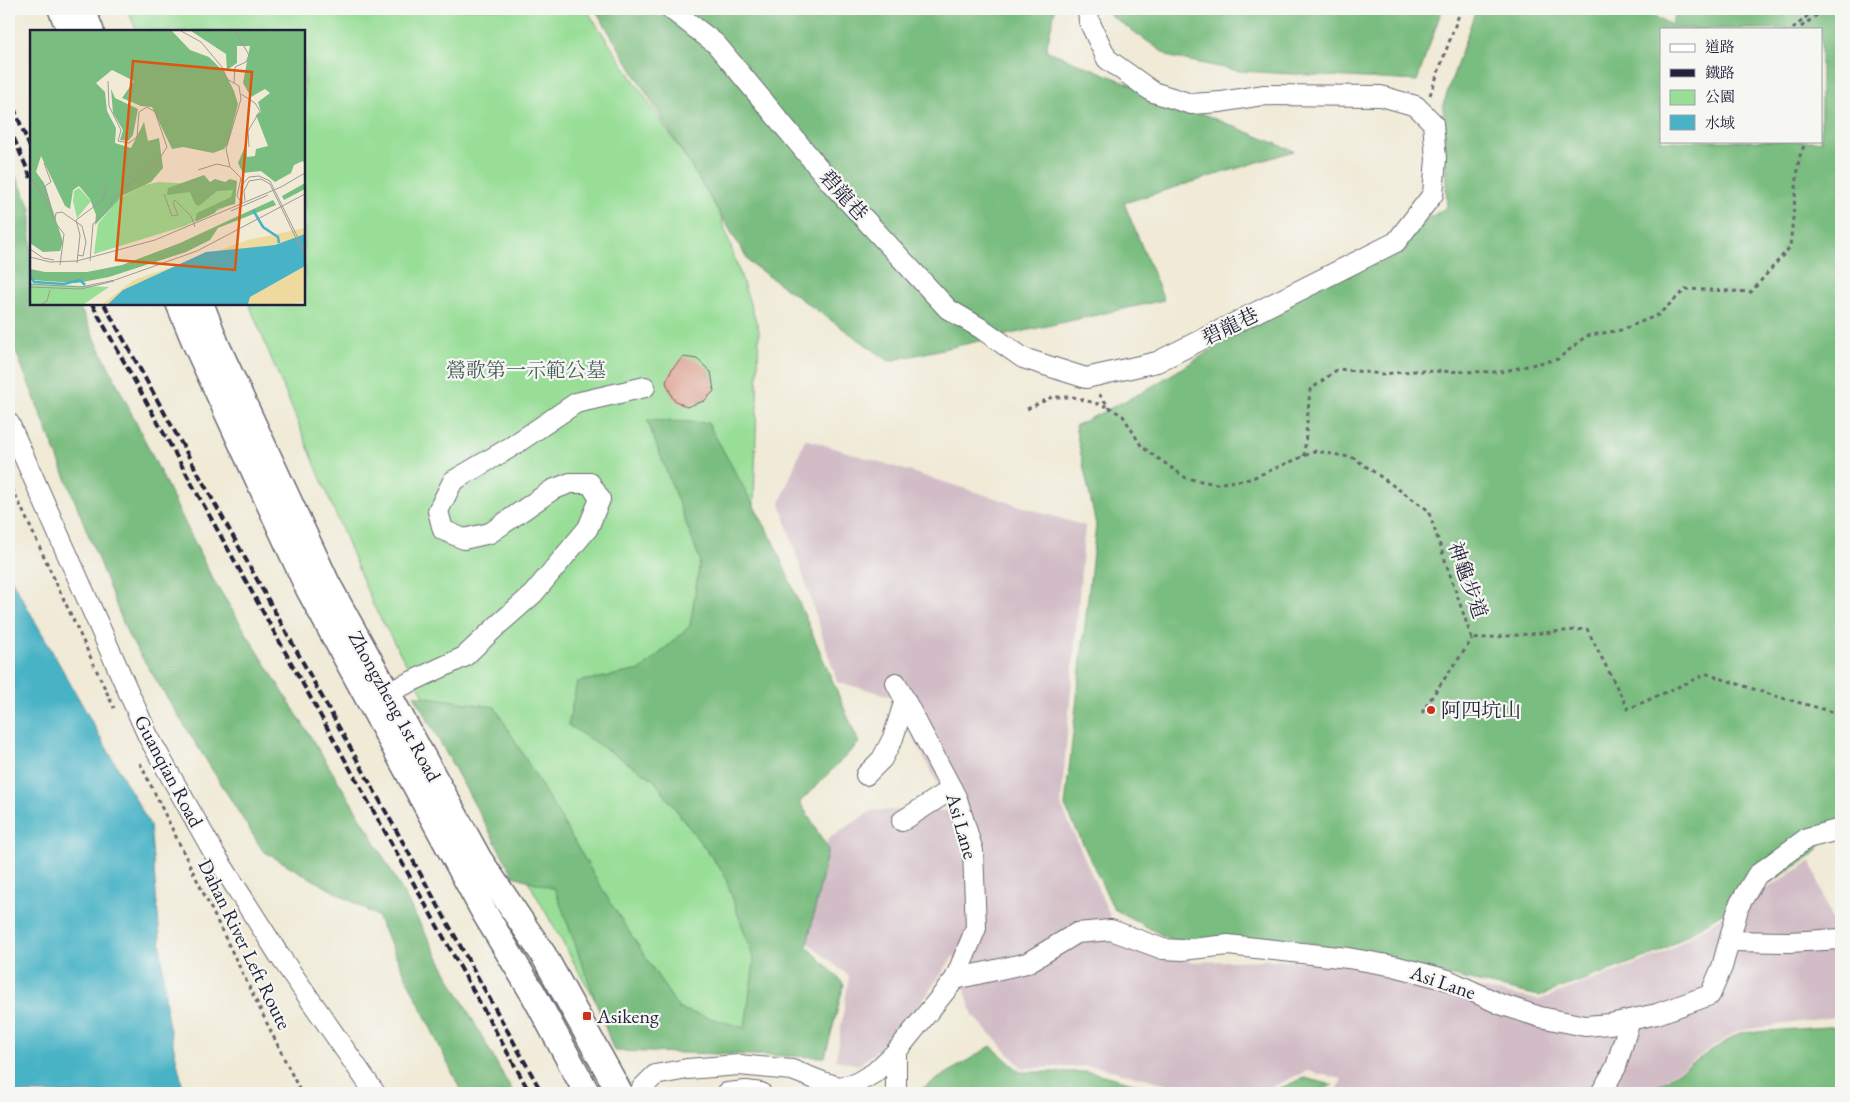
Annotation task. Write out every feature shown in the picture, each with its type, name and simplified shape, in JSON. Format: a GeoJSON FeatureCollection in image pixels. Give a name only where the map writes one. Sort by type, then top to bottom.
{"type":"FeatureCollection","features":[{"type":"Feature","properties":{"kind":"main road"},"geometry":{"type":"LineString","coordinates":[[61,9],[70,30]]}},
{"type":"Feature","properties":{"kind":"main road"},"geometry":{"type":"LineString","coordinates":[[82,9],[91,30]]}},
{"type":"Feature","properties":{"kind":"main road","name":"Zhongzheng 1st Road"},"geometry":{"type":"LineString","coordinates":[[179,305],[308,588],[379,697],[479,860],[543,954],[620,1093]]}},
{"type":"Feature","properties":{"kind":"main road","name":"Zhongzheng 1st Road"},"geometry":{"type":"LineString","coordinates":[[200,305],[217,346],[379,697],[484,912],[534,995],[587,1093]]}},
{"type":"Feature","properties":{"kind":"street","name":"碧龍巷"},"geometry":{"type":"LineString","coordinates":[[671,9],[716,44],[832,184],[948,309],[982,329],[1023,358],[1086,378],[1157,362],[1396,242],[1433,194],[1436,158],[1433,123],[1423,112]]}},
{"type":"Feature","properties":{"kind":"street"},"geometry":{"type":"LineString","coordinates":[[1088,9],[1090,21],[1107,59],[1153,92],[1191,104],[1221,102],[1263,95],[1381,96],[1416,106],[1423,112]]}},
{"type":"Feature","properties":{"kind":"street"},"geometry":{"type":"LineString","coordinates":[[379,697],[464,657],[533,594],[588,528],[600,500],[590,482],[570,483],[552,490],[490,533],[464,538],[443,530],[438,511],[453,481],[511,447],[576,404],[645,387]]}},
{"type":"Feature","properties":{"kind":"street","name":"Guanqian Road"},"geometry":{"type":"LineString","coordinates":[[9,423],[148,736],[214,853],[274,947],[375,1093]]}},
{"type":"Feature","properties":{"kind":"street","name":"Asi Lane"},"geometry":{"type":"LineString","coordinates":[[640,1093],[642,1088],[655,1075],[687,1069],[740,1065],[792,1070],[840,1087],[855,1084],[874,1072],[896,1052],[955,979],[976,928],[973,851],[957,799],[901,691],[893,738],[882,759],[866,775]]}},
{"type":"Feature","properties":{"kind":"street"},"geometry":{"type":"LineString","coordinates":[[902,821],[952,789]]}},
{"type":"Feature","properties":{"kind":"street","name":"Asi Lane"},"geometry":{"type":"LineString","coordinates":[[955,979],[1027,963],[1077,933],[1111,930],[1163,949],[1182,950],[1228,945],[1348,958],[1394,966],[1448,980],[1500,1004],[1540,1017],[1585,1026],[1610,1024],[1657,1014],[1710,994],[1722,967],[1739,905],[1757,875],[1807,838],[1841,829]]}},
{"type":"Feature","properties":{"kind":"street"},"geometry":{"type":"LineString","coordinates":[[1730,941],[1789,942],[1841,939]]}},
{"type":"Feature","properties":{"kind":"street"},"geometry":{"type":"LineString","coordinates":[[1601,1093],[1616,1066],[1630,1020]]}},
{"type":"Feature","properties":{"kind":"street"},"geometry":{"type":"LineString","coordinates":[[896,1052],[896,1093]]}},
{"type":"Feature","properties":{"kind":"street"},"geometry":{"type":"LineString","coordinates":[[726,1093],[746,1091],[762,1093]]}},
{"type":"Feature","properties":{"kind":"path"},"geometry":{"type":"LineString","coordinates":[[1423,112],[1461,9]]}},
{"type":"Feature","properties":{"kind":"path"},"geometry":{"type":"LineString","coordinates":[[1794,28],[1814,9],[1817,15],[1801,27]]}},
{"type":"Feature","properties":{"kind":"path"},"geometry":{"type":"LineString","coordinates":[[1304,456],[1310,390],[1338,369],[1382,374],[1414,371],[1500,372],[1558,359],[1586,336],[1621,330],[1658,315],[1686,288],[1751,292],[1790,247],[1799,158],[1806,142]]}},
{"type":"Feature","properties":{"kind":"path","name":"神龜步道"},"geometry":{"type":"LineString","coordinates":[[1086,378],[1110,408],[1123,416],[1142,447],[1186,478],[1216,484],[1250,479],[1316,451],[1354,458],[1428,510],[1472,639],[1587,629],[1628,709],[1707,674],[1775,696],[1841,714]]}},
{"type":"Feature","properties":{"kind":"path"},"geometry":{"type":"LineString","coordinates":[[1026,409],[1052,398],[1073,397],[1110,408]]}},
{"type":"Feature","properties":{"kind":"path"},"geometry":{"type":"LineString","coordinates":[[9,482],[116,714]]}},
{"type":"Feature","properties":{"kind":"path"},"geometry":{"type":"LineString","coordinates":[[1422,713],[1435,691],[1454,667],[1472,639]]}},
{"type":"Feature","properties":{"kind":"path","name":"Dahan River Left Route"},"geometry":{"type":"LineString","coordinates":[[138,758],[301,1093]]}},
{"type":"Feature","properties":{"kind":"shaded area"},"geometry":{"type":"Polygon","coordinates":[[[805,439],[1085,526],[1061,805],[1122,943],[1190,962],[1268,960],[1356,964],[1539,1000],[1661,955],[1811,861],[1830,916],[1841,936],[1841,1016],[1737,1031],[1645,1093],[1336,1093],[1342,1079],[1307,1071],[1261,1092],[1230,1087],[1197,1093],[1094,1066],[1022,1068],[973,1015],[954,955],[906,1025],[859,1065],[836,1060],[849,976],[802,938],[828,839],[873,810],[952,811],[892,696],[837,682],[780,503],[805,439]]]}},
{"type":"Feature","properties":{"kind":"green space","name":"鶯歌第一示範公墓"},"geometry":{"type":"Polygon","coordinates":[[[127,9],[586,9],[716,203],[759,330],[751,609],[773,1048],[618,1041],[373,605],[249,305],[305,305],[305,30],[137,30],[127,9]]]}},
{"type":"Feature","properties":{"kind":"green space"},"geometry":{"type":"Polygon","coordinates":[[[595,9],[1055,9],[1046,50],[1294,151],[1124,203],[1164,300],[889,361],[750,263],[595,9]]]}},
{"type":"Feature","properties":{"kind":"green space"},"geometry":{"type":"Polygon","coordinates":[[[1110,9],[1442,9],[1417,81],[1239,71],[1170,57],[1110,15],[1110,9]]]}},
{"type":"Feature","properties":{"kind":"green space"},"geometry":{"type":"Polygon","coordinates":[[[1476,9],[1642,9],[1671,25],[1677,9],[1841,9],[1841,822],[1812,856],[1660,952],[1539,996],[1297,940],[1173,941],[1114,909],[1065,806],[1096,525],[1075,426],[1141,393],[1447,207],[1443,105],[1476,9]]]}},
{"type":"Feature","properties":{"kind":"green space"},"geometry":{"type":"Polygon","coordinates":[[[9,162],[30,206],[30,305],[78,305],[211,576],[369,831],[513,1093],[462,1093],[377,916],[263,851],[128,635],[9,334],[9,162]]]}},
{"type":"Feature","properties":{"kind":"green space"},"geometry":{"type":"Polygon","coordinates":[[[647,420],[708,423],[771,537],[859,743],[800,802],[828,849],[807,946],[844,984],[825,1057],[614,1051],[555,889],[514,876],[414,695],[495,707],[610,902],[679,1009],[745,1028],[754,960],[724,874],[653,779],[568,725],[577,682],[641,670],[690,626],[700,560],[647,420]]]}},
{"type":"Feature","properties":{"kind":"green space"},"geometry":{"type":"Polygon","coordinates":[[[1841,1026],[1841,1093],[1646,1093],[1739,1033],[1841,1026]]]}},
{"type":"Feature","properties":{"kind":"green space"},"geometry":{"type":"Polygon","coordinates":[[[991,1046],[1020,1072],[1091,1072],[1148,1087],[1158,1093],[915,1093],[991,1046]]]}},
{"type":"Feature","properties":{"kind":"green space"},"geometry":{"type":"Polygon","coordinates":[[[1304,1078],[1333,1085],[1314,1093],[1269,1093],[1304,1078]]]}},
{"type":"Feature","properties":{"kind":"water"},"geometry":{"type":"Polygon","coordinates":[[[9,575],[150,825],[167,1017],[184,1093],[9,1093],[9,575]]]}},
{"type":"Feature","properties":{"kind":"building"},"geometry":{"type":"Polygon","coordinates":[[[683,357],[697,359],[711,372],[714,391],[704,401],[686,407],[673,399],[666,382],[672,369],[683,357]]]}},
{"type":"Feature","properties":{"kind":"railway"},"geometry":{"type":"LineString","coordinates":[[9,96],[30,148]]}},
{"type":"Feature","properties":{"kind":"railway"},"geometry":{"type":"LineString","coordinates":[[9,127],[30,176]]}},
{"type":"Feature","properties":{"kind":"railway"},"geometry":{"type":"LineString","coordinates":[[93,305],[530,1093]]}},
{"type":"Feature","properties":{"kind":"railway"},"geometry":{"type":"LineString","coordinates":[[105,305],[542,1093]]}},
{"type":"Feature","properties":{"kind":"place","name":"阿四坑山"},"geometry":{"type":"Point","coordinates":[1431,710]}},
{"type":"Feature","properties":{"kind":"place","name":"Asikeng"},"geometry":{"type":"Point","coordinates":[587,1016]}}]}
